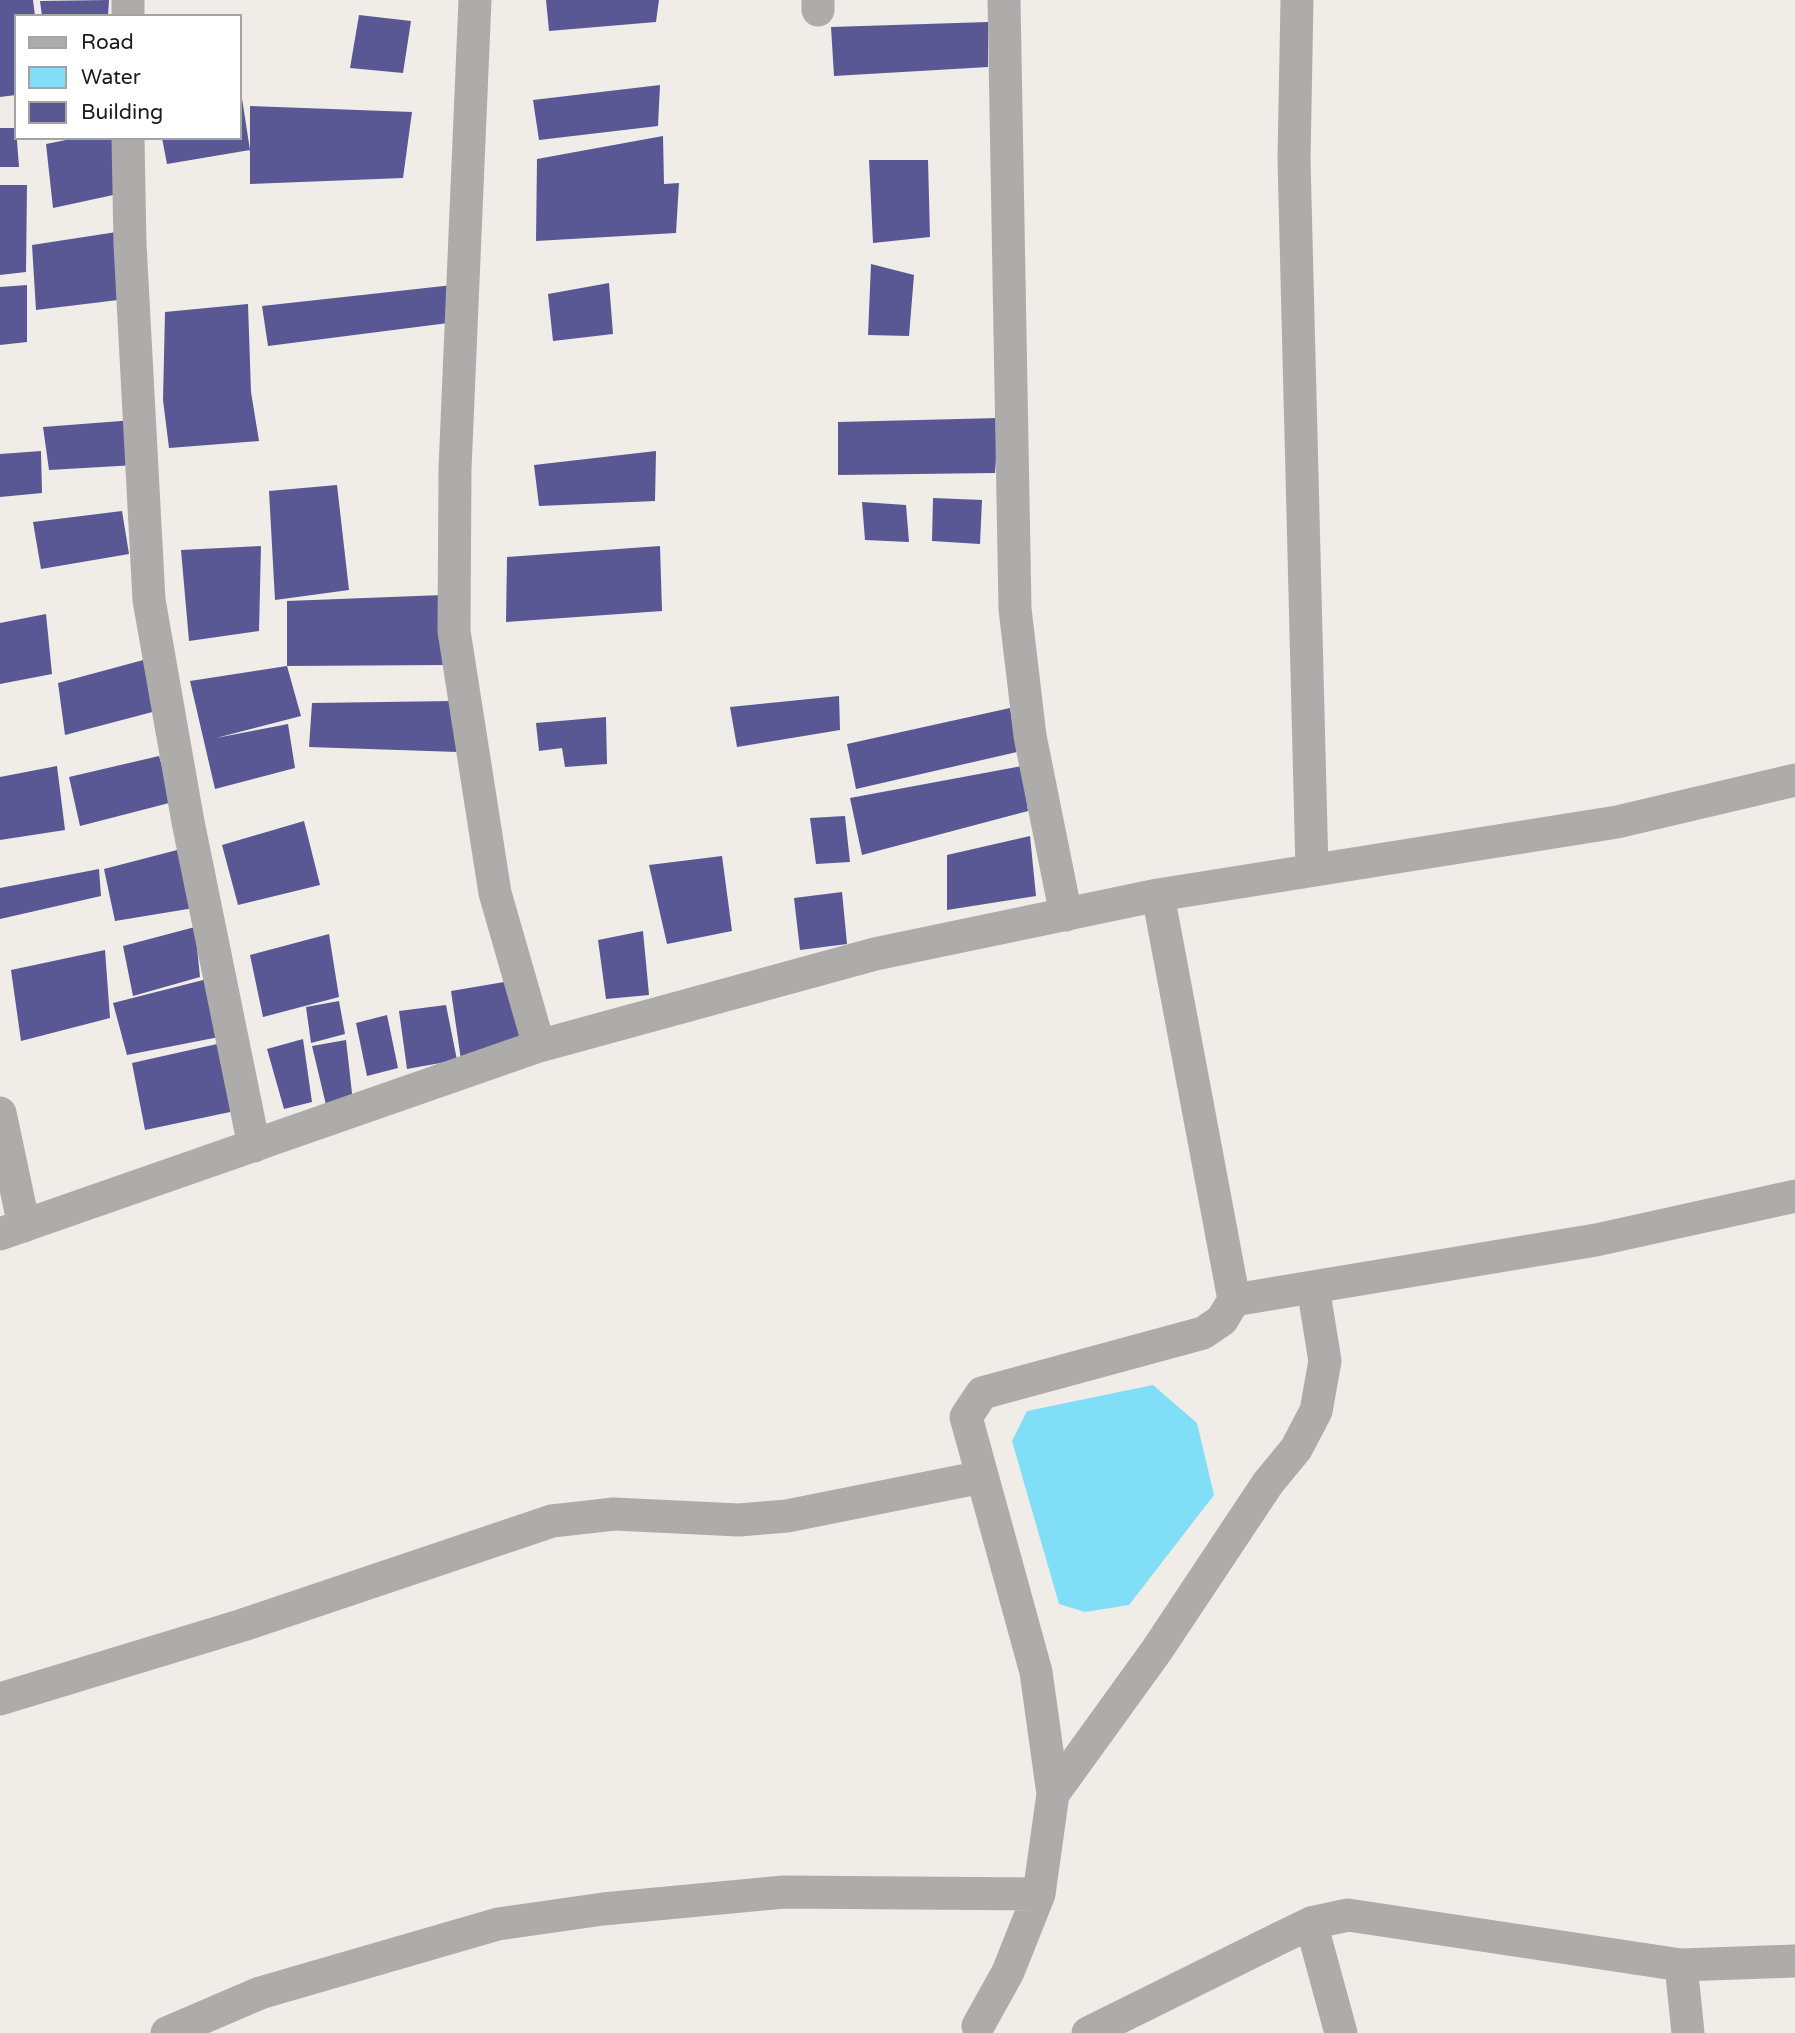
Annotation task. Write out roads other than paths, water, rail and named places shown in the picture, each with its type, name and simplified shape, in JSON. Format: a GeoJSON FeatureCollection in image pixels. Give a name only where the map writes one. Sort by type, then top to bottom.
{"type":"FeatureCollection","features":[{"type":"Feature","properties":{"kind":"street"},"geometry":{"type":"LineString","coordinates":[[475,0],[455,469],[454,631],[495,893],[539,1046]]}},
{"type":"Feature","properties":{"kind":"street"},"geometry":{"type":"LineString","coordinates":[[1004,0],[1015,609],[1030,736],[1066,915]]}},
{"type":"Feature","properties":{"kind":"street"},"geometry":{"type":"LineString","coordinates":[[1297,0],[1294,159],[1312,870]]}},
{"type":"Feature","properties":{"kind":"street"},"geometry":{"type":"LineString","coordinates":[[128,140],[130,244],[149,600],[188,822],[254,1146]]}},
{"type":"Feature","properties":{"kind":"street"},"geometry":{"type":"LineString","coordinates":[[0,1113],[12,1230],[539,1046],[875,954],[1158,895],[1617,822],[1795,780]]}},
{"type":"Feature","properties":{"kind":"street"},"geometry":{"type":"LineString","coordinates":[[983,2031],[1039,1894],[1053,1794],[1036,1672],[966,1417],[982,1394],[1203,1333],[1222,1320],[1234,1300],[1158,895]]}},
{"type":"Feature","properties":{"kind":"street"},"geometry":{"type":"LineString","coordinates":[[1234,1300],[1596,1240],[1795,1196]]}},
{"type":"Feature","properties":{"kind":"street"},"geometry":{"type":"LineString","coordinates":[[1053,1794],[1157,1650],[1261,1493],[1296,1449],[1316,1411],[1325,1361],[1313,1287]]}},
{"type":"Feature","properties":{"kind":"street"},"geometry":{"type":"LineString","coordinates":[[0,1699],[243,1625],[552,1521],[614,1514],[739,1520],[787,1516],[982,1477]]}},
{"type":"Feature","properties":{"kind":"street"},"geometry":{"type":"LineString","coordinates":[[167,2033],[260,1993],[498,1924],[603,1909],[784,1892],[1039,1894]]}},
{"type":"Feature","properties":{"kind":"street"},"geometry":{"type":"LineString","coordinates":[[1088,2033],[1133,2024],[1311,1923],[1348,1915],[1681,1965],[1795,1961]]}},
{"type":"Feature","properties":{"kind":"street"},"geometry":{"type":"LineString","coordinates":[[1311,1923],[1340,2033]]}},
{"type":"Feature","properties":{"kind":"street"},"geometry":{"type":"LineString","coordinates":[[1681,1965],[1688,2033]]}},
{"type":"Feature","properties":{"kind":"water"},"geometry":{"type":"Polygon","coordinates":[[[1153,1385],[1197,1423],[1214,1495],[1129,1605],[1085,1612],[1059,1604],[1012,1441],[1027,1411],[1153,1385]]]}}]}
